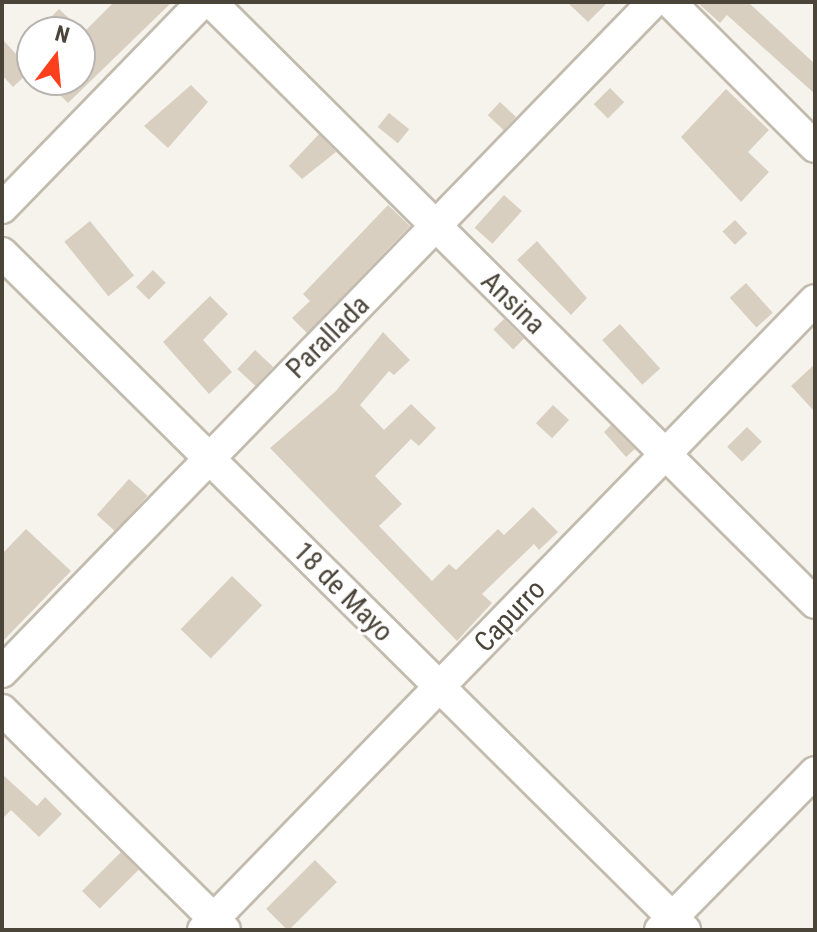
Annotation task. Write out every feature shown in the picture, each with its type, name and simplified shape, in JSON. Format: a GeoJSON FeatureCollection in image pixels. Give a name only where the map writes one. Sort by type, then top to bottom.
{"type":"FeatureCollection","features":[{"type":"Feature","properties":{"kind":"street"},"geometry":{"type":"LineString","coordinates":[[2,208],[202,2]]}},
{"type":"Feature","properties":{"kind":"street","name":"Ansina"},"geometry":{"type":"LineString","coordinates":[[211,2],[815,603]]}},
{"type":"Feature","properties":{"kind":"street","name":"Parallada"},"geometry":{"type":"LineString","coordinates":[[2,672],[653,2]]}},
{"type":"Feature","properties":{"kind":"street"},"geometry":{"type":"LineString","coordinates":[[670,2],[815,147]]}},
{"type":"Feature","properties":{"kind":"street","name":"18 de Mayo"},"geometry":{"type":"LineString","coordinates":[[2,253],[673,926]]}},
{"type":"Feature","properties":{"kind":"street","name":"Capurro"},"geometry":{"type":"LineString","coordinates":[[214,926],[815,300]]}},
{"type":"Feature","properties":{"kind":"street"},"geometry":{"type":"LineString","coordinates":[[2,710],[214,926]]}},
{"type":"Feature","properties":{"kind":"street"},"geometry":{"type":"LineString","coordinates":[[673,926],[815,772]]}},
{"type":"Feature","properties":{"kind":"building"},"geometry":{"type":"Polygon","coordinates":[[[114,2],[172,2],[96,76],[96,20],[114,2]]]}},
{"type":"Feature","properties":{"kind":"building"},"geometry":{"type":"Polygon","coordinates":[[[567,2],[608,2],[588,22],[567,2]]]}},
{"type":"Feature","properties":{"kind":"building"},"geometry":{"type":"Polygon","coordinates":[[[697,2],[748,2],[815,64],[815,94],[727,15],[720,23],[697,2]]]}},
{"type":"Feature","properties":{"kind":"building"},"geometry":{"type":"Polygon","coordinates":[[[59,9],[66,16],[52,16],[59,9]]]}},
{"type":"Feature","properties":{"kind":"building"},"geometry":{"type":"Polygon","coordinates":[[[2,39],[16,54],[16,84],[13,87],[2,75],[2,39]]]}},
{"type":"Feature","properties":{"kind":"building"},"geometry":{"type":"Polygon","coordinates":[[[191,85],[208,102],[168,148],[144,126],[191,85]]]}},
{"type":"Feature","properties":{"kind":"building"},"geometry":{"type":"Polygon","coordinates":[[[610,88],[624,102],[608,118],[594,104],[610,88]]]}},
{"type":"Feature","properties":{"kind":"building"},"geometry":{"type":"Polygon","coordinates":[[[726,89],[769,130],[748,152],[769,172],[741,202],[681,137],[726,89]]]}},
{"type":"Feature","properties":{"kind":"building"},"geometry":{"type":"Polygon","coordinates":[[[61,96],[75,96],[68,103],[61,96]]]}},
{"type":"Feature","properties":{"kind":"building"},"geometry":{"type":"Polygon","coordinates":[[[500,102],[516,117],[504,130],[488,115],[500,102]]]}},
{"type":"Feature","properties":{"kind":"building"},"geometry":{"type":"Polygon","coordinates":[[[389,113],[409,129],[398,143],[378,127],[389,113]]]}},
{"type":"Feature","properties":{"kind":"building"},"geometry":{"type":"Polygon","coordinates":[[[319,134],[336,152],[302,179],[289,166],[319,134]]]}},
{"type":"Feature","properties":{"kind":"building"},"geometry":{"type":"Polygon","coordinates":[[[504,195],[522,211],[492,244],[475,228],[504,195]]]}},
{"type":"Feature","properties":{"kind":"building"},"geometry":{"type":"Polygon","coordinates":[[[388,205],[410,226],[307,333],[292,318],[310,301],[303,294],[388,205]]]}},
{"type":"Feature","properties":{"kind":"building"},"geometry":{"type":"Polygon","coordinates":[[[735,220],[747,233],[735,245],[723,232],[735,220]]]}},
{"type":"Feature","properties":{"kind":"building"},"geometry":{"type":"Polygon","coordinates":[[[90,221],[134,275],[108,296],[64,242],[90,221]]]}},
{"type":"Feature","properties":{"kind":"building"},"geometry":{"type":"Polygon","coordinates":[[[537,241],[587,298],[571,315],[517,260],[537,241]]]}},
{"type":"Feature","properties":{"kind":"building"},"geometry":{"type":"Polygon","coordinates":[[[153,270],[166,283],[149,300],[136,287],[153,270]]]}},
{"type":"Feature","properties":{"kind":"building"},"geometry":{"type":"Polygon","coordinates":[[[746,283],[773,313],[756,327],[730,298],[746,283]]]}},
{"type":"Feature","properties":{"kind":"building"},"geometry":{"type":"Polygon","coordinates":[[[210,296],[228,314],[203,340],[232,372],[209,394],[163,342],[210,296]]]}},
{"type":"Feature","properties":{"kind":"building"},"geometry":{"type":"Polygon","coordinates":[[[504,319],[524,339],[513,349],[493,330],[504,319]]]}},
{"type":"Feature","properties":{"kind":"building"},"geometry":{"type":"Polygon","coordinates":[[[620,324],[660,369],[642,385],[602,340],[620,324]]]}},
{"type":"Feature","properties":{"kind":"building"},"geometry":{"type":"Polygon","coordinates":[[[383,332],[410,360],[394,375],[389,371],[360,405],[384,430],[411,404],[436,428],[419,446],[411,439],[375,476],[402,504],[379,526],[432,581],[449,564],[456,570],[498,529],[504,535],[533,507],[558,532],[539,550],[534,544],[482,594],[492,603],[457,641],[270,448],[336,391],[383,332]]]}},
{"type":"Feature","properties":{"kind":"building"},"geometry":{"type":"Polygon","coordinates":[[[255,350],[273,367],[256,386],[237,369],[255,350]]]}},
{"type":"Feature","properties":{"kind":"building"},"geometry":{"type":"Polygon","coordinates":[[[815,364],[815,412],[791,386],[815,364]]]}},
{"type":"Feature","properties":{"kind":"building"},"geometry":{"type":"Polygon","coordinates":[[[553,405],[569,420],[552,438],[536,423],[553,405]]]}},
{"type":"Feature","properties":{"kind":"building"},"geometry":{"type":"Polygon","coordinates":[[[611,425],[635,449],[626,457],[604,432],[611,425]]]}},
{"type":"Feature","properties":{"kind":"building"},"geometry":{"type":"Polygon","coordinates":[[[747,427],[762,442],[742,462],[727,447],[747,427]]]}},
{"type":"Feature","properties":{"kind":"building"},"geometry":{"type":"Polygon","coordinates":[[[129,479],[148,496],[115,531],[97,515],[129,479]]]}},
{"type":"Feature","properties":{"kind":"building"},"geometry":{"type":"Polygon","coordinates":[[[26,529],[71,571],[2,642],[2,554],[26,529]]]}},
{"type":"Feature","properties":{"kind":"building"},"geometry":{"type":"Polygon","coordinates":[[[232,576],[262,605],[211,658],[181,629],[232,576]]]}},
{"type":"Feature","properties":{"kind":"building"},"geometry":{"type":"Polygon","coordinates":[[[2,774],[37,806],[45,797],[62,814],[39,837],[11,810],[2,819],[2,774]]]}},
{"type":"Feature","properties":{"kind":"building"},"geometry":{"type":"Polygon","coordinates":[[[121,852],[139,870],[100,909],[82,891],[121,852]]]}},
{"type":"Feature","properties":{"kind":"building"},"geometry":{"type":"Polygon","coordinates":[[[315,860],[337,882],[289,930],[266,909],[315,860]]]}}]}
